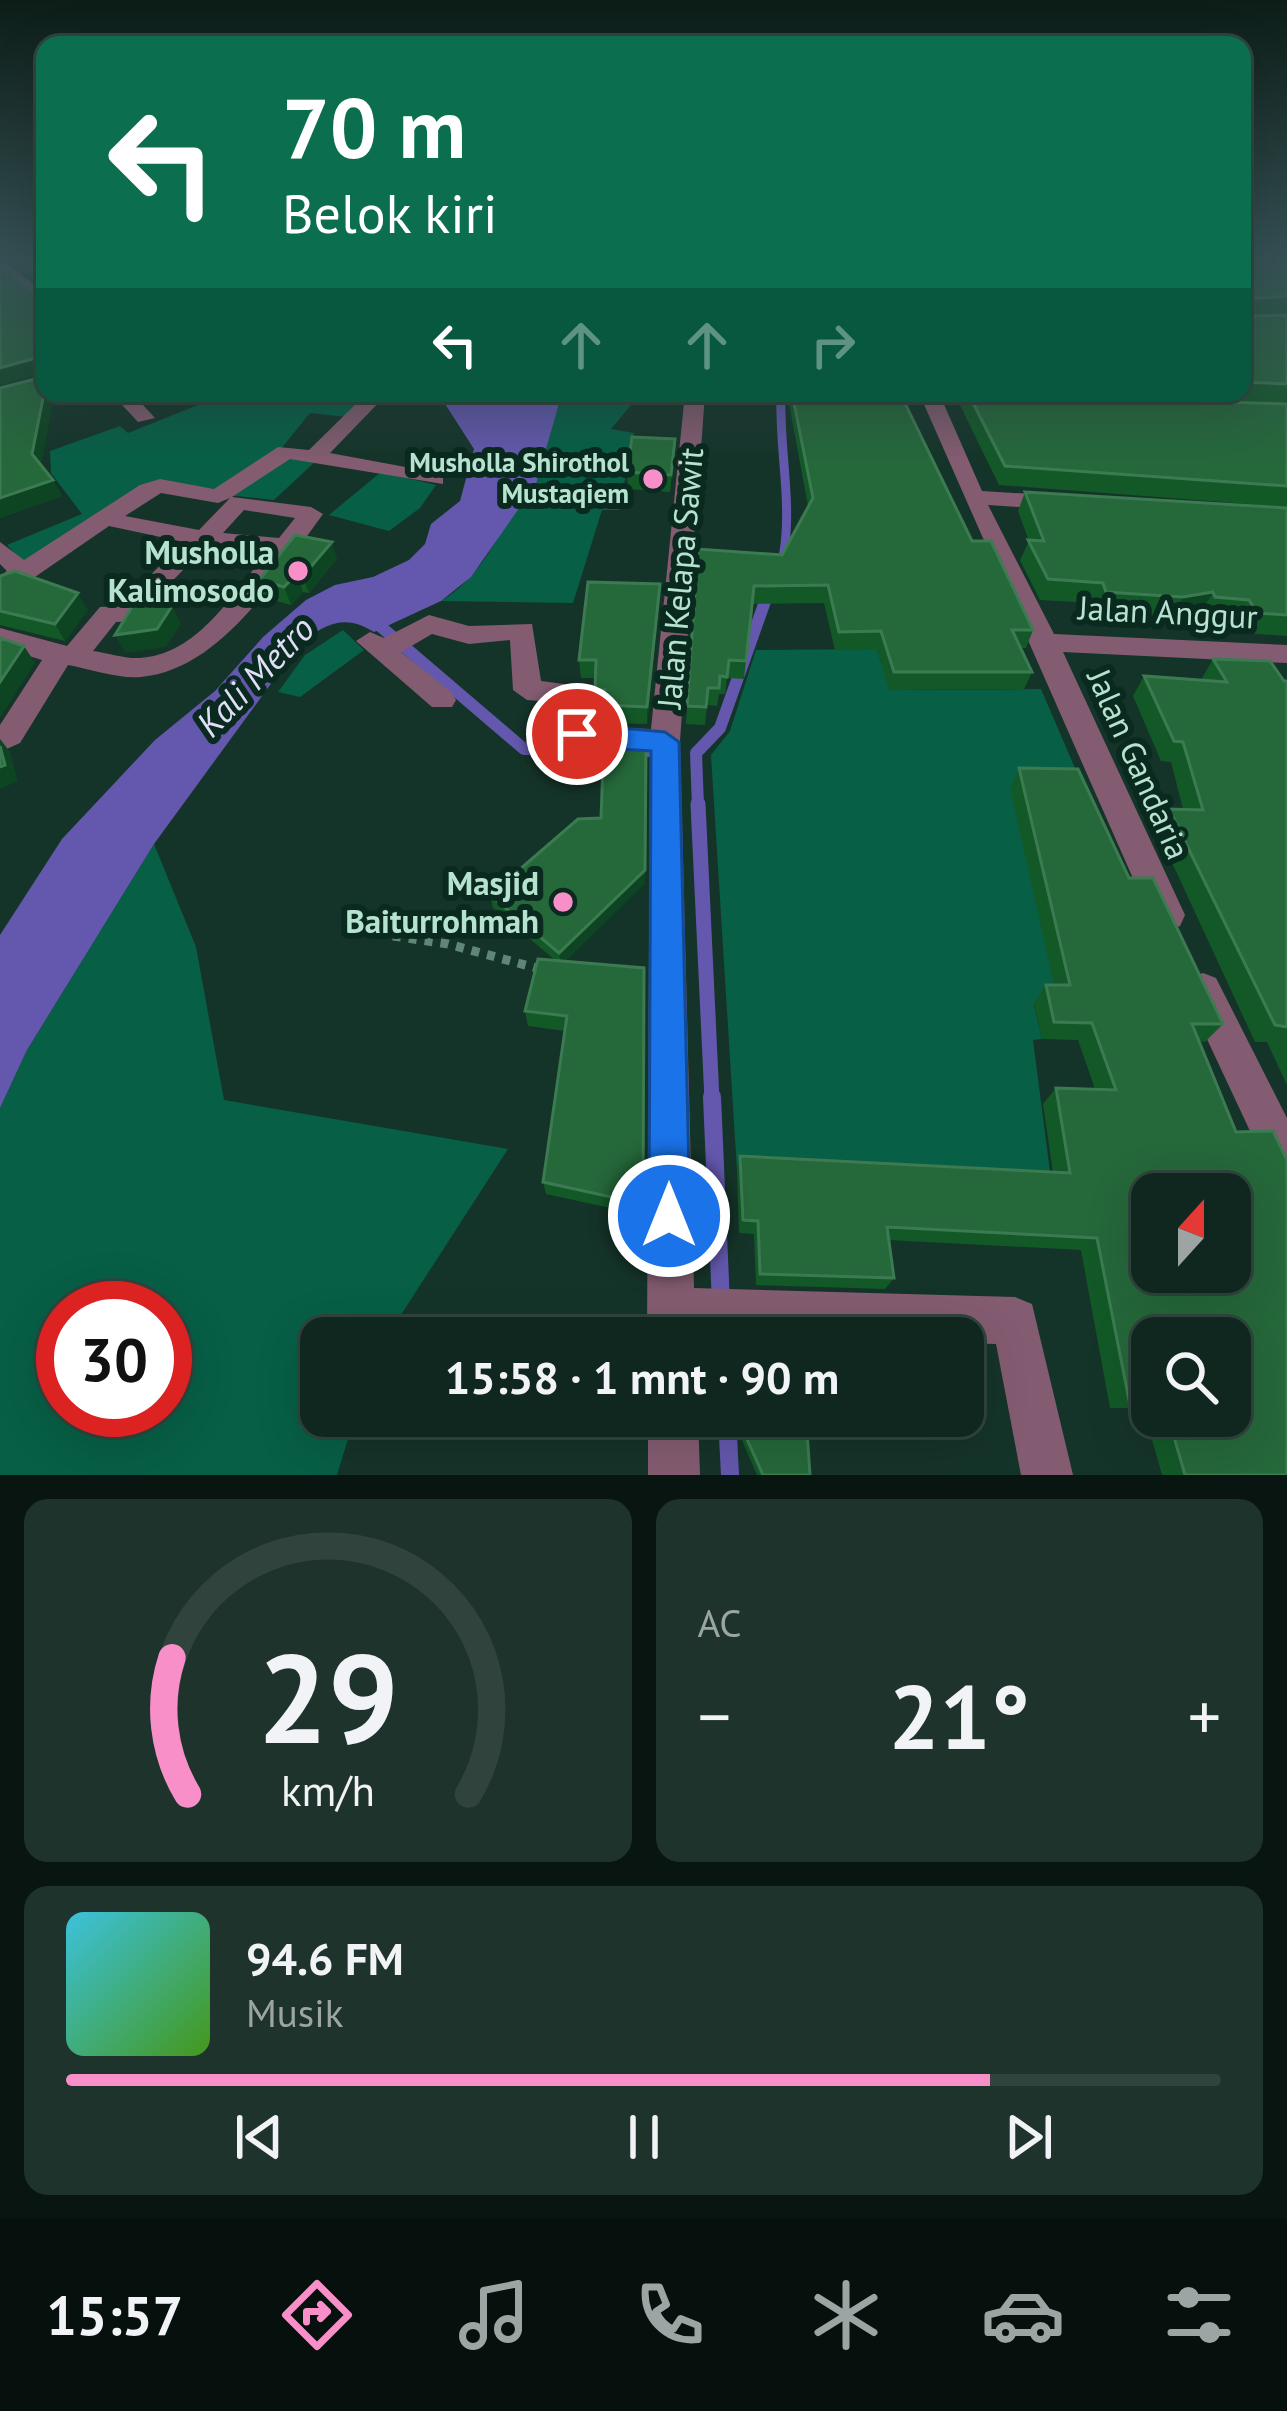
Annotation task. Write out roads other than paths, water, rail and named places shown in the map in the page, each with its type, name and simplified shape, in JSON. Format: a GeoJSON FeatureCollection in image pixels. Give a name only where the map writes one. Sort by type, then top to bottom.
{"type":"FeatureCollection","features":[{"type":"Feature","properties":{"kind":"street"},"geometry":{"type":"LineString","coordinates":[[130,402],[145,418]]}},
{"type":"Feature","properties":{"kind":"street"},"geometry":{"type":"LineString","coordinates":[[316,455],[369,402]]}},
{"type":"Feature","properties":{"kind":"street","name":"Jalan Kelapa Sawit"},"geometry":{"type":"LineString","coordinates":[[692,1317],[665,742],[677,563],[693,456],[695,402]]}},
{"type":"Feature","properties":{"kind":"street","name":"Jalan Gandaria"},"geometry":{"type":"LineString","coordinates":[[933,402],[1165,910],[1287,1163]]}},
{"type":"Feature","properties":{"kind":"street"},"geometry":{"type":"LineString","coordinates":[[0,549],[11,580],[160,486],[218,496],[282,454],[316,455],[435,479]]}},
{"type":"Feature","properties":{"kind":"street"},"geometry":{"type":"LineString","coordinates":[[973,497],[1082,504]]}},
{"type":"Feature","properties":{"kind":"street"},"geometry":{"type":"LineString","coordinates":[[0,637],[66,656],[139,668],[181,659],[218,630],[310,514],[244,501],[125,615],[109,613],[66,656],[0,741]]}},
{"type":"Feature","properties":{"kind":"street"},"geometry":{"type":"LineString","coordinates":[[107,519],[203,538],[286,546]]}},
{"type":"Feature","properties":{"kind":"street"},"geometry":{"type":"LineString","coordinates":[[442,700],[377,645],[433,623],[469,635],[523,630],[527,690],[577,694],[577,737],[665,742]]}},
{"type":"Feature","properties":{"kind":"street","name":"Jalan Anggur"},"geometry":{"type":"LineString","coordinates":[[1045,642],[1287,654]]}},
{"type":"Feature","properties":{"kind":"street"},"geometry":{"type":"LineString","coordinates":[[984,1321],[1015,1321],[1046,1475]]}},
{"type":"Feature","properties":{"kind":"street"},"geometry":{"type":"LineString","coordinates":[[673,1437],[674,1475]]}},
{"type":"Feature","properties":{"kind":"water","name":"Kali Metro"},"geometry":{"type":"Polygon","coordinates":[[[444,402],[559,402],[536,484],[471,577],[441,601],[374,632],[342,622],[315,633],[297,648],[154,844],[27,1050],[0,1108],[0,935],[62,839],[155,740],[215,691],[263,637],[306,600],[409,560],[425,544],[431,524],[460,501],[474,449],[444,402]]]}},
{"type":"Feature","properties":{"kind":"waterway"},"geometry":{"type":"LineString","coordinates":[[781,402],[787,517],[783,558]]}},
{"type":"Feature","properties":{"kind":"waterway"},"geometry":{"type":"LineString","coordinates":[[698,807],[696,753],[720,728],[768,593]]}},
{"type":"Feature","properties":{"kind":"waterway"},"geometry":{"type":"LineString","coordinates":[[373,620],[524,749],[654,751]]}},
{"type":"Feature","properties":{"kind":"waterway"},"geometry":{"type":"LineString","coordinates":[[698,804],[712,1100]]}},
{"type":"Feature","properties":{"kind":"waterway"},"geometry":{"type":"LineString","coordinates":[[712,1097],[721,1304]]}},
{"type":"Feature","properties":{"kind":"waterway"},"geometry":{"type":"LineString","coordinates":[[728,1437],[730,1475]]}},
{"type":"Feature","properties":{"kind":"place","name":"Musholla Shirothol Mustaqiem"},"geometry":{"type":"Point","coordinates":[653,479]}},
{"type":"Feature","properties":{"kind":"place","name":"Musholla Kalimosodo"},"geometry":{"type":"Point","coordinates":[298,571]}},
{"type":"Feature","properties":{"kind":"place","name":"Masjid Baiturrohmah"},"geometry":{"type":"Point","coordinates":[563,902]}}]}
